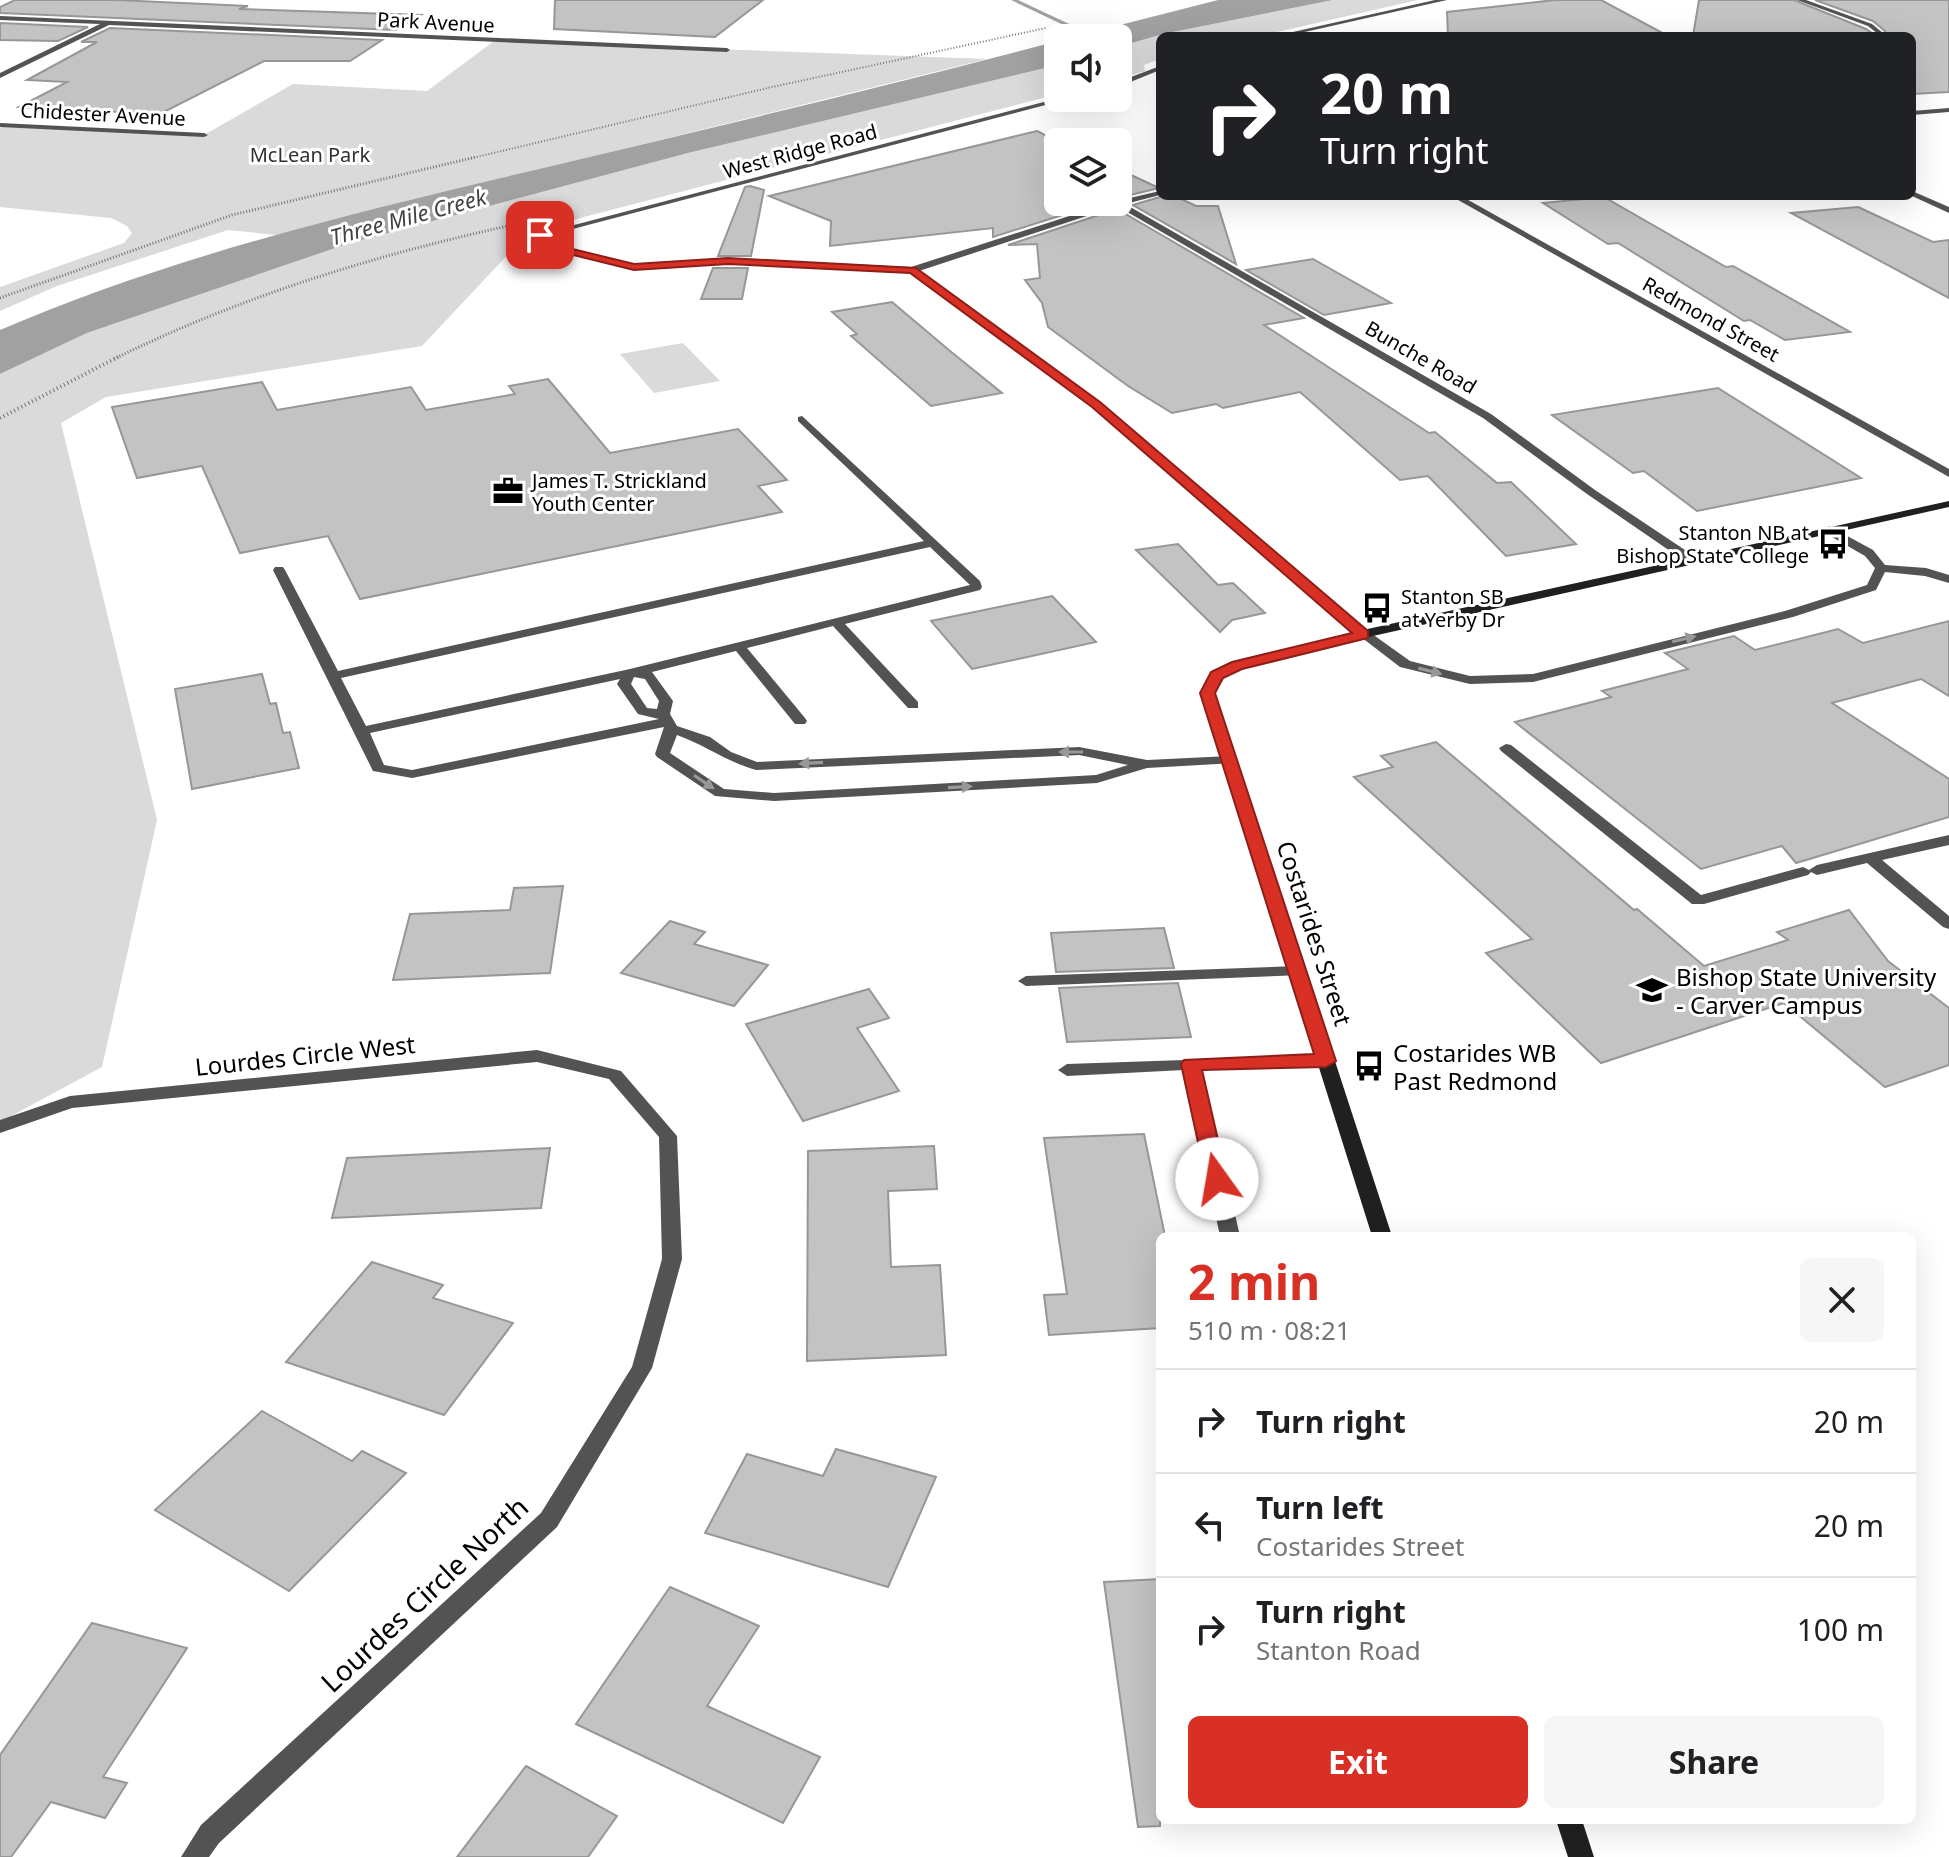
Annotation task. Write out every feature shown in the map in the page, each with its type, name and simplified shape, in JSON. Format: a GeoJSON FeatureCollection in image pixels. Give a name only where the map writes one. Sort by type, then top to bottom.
{"type":"FeatureCollection","features":[{"type":"Feature","properties":{"kind":"street"},"geometry":{"type":"LineString","coordinates":[[1296,32],[1444,0]]}},
{"type":"Feature","properties":{"kind":"street"},"geometry":{"type":"LineString","coordinates":[[1800,0],[1870,25],[1879,32]]}},
{"type":"Feature","properties":{"kind":"street","name":"Park Avenue"},"geometry":{"type":"LineString","coordinates":[[0,18],[727,50]]}},
{"type":"Feature","properties":{"kind":"street"},"geometry":{"type":"LineString","coordinates":[[0,76],[108,23]]}},
{"type":"Feature","properties":{"kind":"street"},"geometry":{"type":"LineString","coordinates":[[1309,29],[1320,32]]}},
{"type":"Feature","properties":{"kind":"street"},"geometry":{"type":"LineString","coordinates":[[1132,79],[1156,70]]}},
{"type":"Feature","properties":{"kind":"street","name":"West Ridge Road"},"geometry":{"type":"LineString","coordinates":[[912,270],[728,261],[634,267],[552,247],[540,235],[1044,104]]}},
{"type":"Feature","properties":{"kind":"street"},"geometry":{"type":"LineString","coordinates":[[1916,113],[1949,110]]}},
{"type":"Feature","properties":{"kind":"street","name":"Chidester Avenue"},"geometry":{"type":"LineString","coordinates":[[2,126],[204,135]]}},
{"type":"Feature","properties":{"kind":"street"},"geometry":{"type":"LineString","coordinates":[[1132,200],[1156,194]]}},
{"type":"Feature","properties":{"kind":"street"},"geometry":{"type":"LineString","coordinates":[[1916,195],[1949,210]]}},
{"type":"Feature","properties":{"kind":"street","name":"Redmond Street"},"geometry":{"type":"LineString","coordinates":[[1462,200],[1949,474]]}},
{"type":"Feature","properties":{"kind":"street","name":"Bunche Road"},"geometry":{"type":"LineString","coordinates":[[1132,211],[1487,416],[1693,561]]}},
{"type":"Feature","properties":{"kind":"street"},"geometry":{"type":"LineString","coordinates":[[912,270],[1078,216]]}},
{"type":"Feature","properties":{"kind":"street"},"geometry":{"type":"LineString","coordinates":[[912,270],[1096,404],[1363,634],[1405,664],[1470,680],[1533,678],[1789,614],[1872,587],[1881,568]]}},
{"type":"Feature","properties":{"kind":"street"},"geometry":{"type":"LineString","coordinates":[[362,731],[630,673],[976,587],[802,419]]}},
{"type":"Feature","properties":{"kind":"street"},"geometry":{"type":"LineString","coordinates":[[1363,634],[1949,504]]}},
{"type":"Feature","properties":{"kind":"street"},"geometry":{"type":"LineString","coordinates":[[1829,530],[1869,553],[1881,568],[1926,572],[1949,579]]}},
{"type":"Feature","properties":{"kind":"street"},"geometry":{"type":"LineString","coordinates":[[332,676],[933,543]]}},
{"type":"Feature","properties":{"kind":"street"},"geometry":{"type":"LineString","coordinates":[[279,570],[378,768],[412,774],[667,721]]}},
{"type":"Feature","properties":{"kind":"street"},"geometry":{"type":"LineString","coordinates":[[837,623],[913,705]]}},
{"type":"Feature","properties":{"kind":"street","name":"Costarides Street"},"geometry":{"type":"LineString","coordinates":[[1363,634],[1237,666],[1217,675],[1208,693],[1381,1232]]}},
{"type":"Feature","properties":{"kind":"street"},"geometry":{"type":"LineString","coordinates":[[740,647],[800,721]]}},
{"type":"Feature","properties":{"kind":"street"},"geometry":{"type":"LineString","coordinates":[[630,673],[649,675],[666,701],[667,721],[662,754],[720,793],[774,797],[1097,779],[1147,764]]}},
{"type":"Feature","properties":{"kind":"street"},"geometry":{"type":"LineString","coordinates":[[630,673],[624,684],[643,711],[705,740],[726,755],[756,766],[1079,751],[1147,764],[1230,760]]}},
{"type":"Feature","properties":{"kind":"street"},"geometry":{"type":"LineString","coordinates":[[1506,748],[1698,901],[1810,871],[1949,840]]}},
{"type":"Feature","properties":{"kind":"street"},"geometry":{"type":"LineString","coordinates":[[1870,858],[1949,924]]}},
{"type":"Feature","properties":{"kind":"street"},"geometry":{"type":"LineString","coordinates":[[1026,981],[1297,971]]}},
{"type":"Feature","properties":{"kind":"street","name":"Lourdes Circle West"},"geometry":{"type":"LineString","coordinates":[[1,1127],[70,1102],[537,1056],[615,1075]]}},
{"type":"Feature","properties":{"kind":"street"},"geometry":{"type":"LineString","coordinates":[[1067,1070],[1326,1061]]}},
{"type":"Feature","properties":{"kind":"street"},"geometry":{"type":"LineString","coordinates":[[1191,1064],[1229,1232]]}},
{"type":"Feature","properties":{"kind":"street","name":"Lourdes Circle North"},"geometry":{"type":"LineString","coordinates":[[194,1857],[210,1834],[549,1520],[642,1368],[672,1259],[668,1136],[615,1075]]}},
{"type":"Feature","properties":{"kind":"street"},"geometry":{"type":"LineString","coordinates":[[1570,1824],[1581,1857]]}},
{"type":"Feature","properties":{"kind":"path"},"geometry":{"type":"LineString","coordinates":[[0,298],[232,215],[772,87],[1044,28]]}},
{"type":"Feature","properties":{"kind":"green space"},"geometry":{"type":"Polygon","coordinates":[[[1333,0],[1418,0],[1277,32],[1173,32],[1333,0]]]}},
{"type":"Feature","properties":{"kind":"green space"},"geometry":{"type":"Polygon","coordinates":[[[1156,36],[1156,60],[1144,65],[1145,71],[1132,75],[1132,43],[1156,36]]]}},
{"type":"Feature","properties":{"kind":"green space","name":"McLean Park"},"geometry":{"type":"Polygon","coordinates":[[[494,41],[987,59],[277,235],[228,230],[57,286],[0,311],[0,287],[124,243],[132,233],[127,226],[111,218],[0,207],[0,128],[5,125],[204,135],[293,84],[427,91],[494,41]]]}},
{"type":"Feature","properties":{"kind":"green space"},"geometry":{"type":"Polygon","coordinates":[[[1044,68],[1044,98],[530,231],[422,346],[106,397],[61,423],[157,820],[102,1067],[0,1122],[0,374],[87,333],[350,243],[688,153],[1044,68]]]}},
{"type":"Feature","properties":{"kind":"green space"},"geometry":{"type":"Polygon","coordinates":[[[683,343],[720,381],[654,393],[620,354],[683,343]]]}},
{"type":"Feature","properties":{"kind":"water"},"geometry":{"type":"Polygon","coordinates":[[[1218,0],[1333,0],[1173,32],[1156,32],[1156,36],[1132,43],[1132,24],[1124,24],[1218,0]]]}},
{"type":"Feature","properties":{"kind":"water","name":"Three Mile Creek"},"geometry":{"type":"Polygon","coordinates":[[[1044,45],[1044,68],[688,153],[350,243],[87,333],[0,374],[0,330],[135,278],[272,236],[1044,45]]]}},
{"type":"Feature","properties":{"kind":"building"},"geometry":{"type":"Polygon","coordinates":[[[15,0],[116,0],[248,6],[239,9],[421,15],[396,30],[0,13],[0,7],[15,0]]]}},
{"type":"Feature","properties":{"kind":"building"},"geometry":{"type":"Polygon","coordinates":[[[555,0],[763,0],[715,37],[554,29],[555,0]]]}},
{"type":"Feature","properties":{"kind":"building"},"geometry":{"type":"Polygon","coordinates":[[[1555,0],[1601,0],[1661,32],[1448,32],[1447,12],[1555,0]]]}},
{"type":"Feature","properties":{"kind":"building"},"geometry":{"type":"Polygon","coordinates":[[[1699,0],[1794,0],[1870,32],[1694,32],[1699,0]]]}},
{"type":"Feature","properties":{"kind":"building"},"geometry":{"type":"Polygon","coordinates":[[[1815,0],[1949,0],[1949,92],[1916,94],[1916,32],[1885,32],[1873,21],[1815,0]]]}},
{"type":"Feature","properties":{"kind":"building"},"geometry":{"type":"Polygon","coordinates":[[[0,23],[88,27],[58,41],[0,40],[0,23]]]}},
{"type":"Feature","properties":{"kind":"building"},"geometry":{"type":"Polygon","coordinates":[[[110,28],[382,40],[350,61],[264,61],[160,114],[19,107],[67,82],[27,80],[97,42],[81,42],[110,28]]]}},
{"type":"Feature","properties":{"kind":"building"},"geometry":{"type":"Polygon","coordinates":[[[1037,131],[1044,134],[1044,216],[1059,216],[993,237],[993,228],[830,246],[831,221],[769,196],[1037,131]]]}},
{"type":"Feature","properties":{"kind":"building"},"geometry":{"type":"Polygon","coordinates":[[[1132,175],[1156,187],[1132,195],[1132,175]]]}},
{"type":"Feature","properties":{"kind":"building"},"geometry":{"type":"Polygon","coordinates":[[[745,187],[764,190],[751,256],[718,256],[745,187]]]}},
{"type":"Feature","properties":{"kind":"building"},"geometry":{"type":"Polygon","coordinates":[[[1156,198],[1183,200],[1196,206],[1218,206],[1236,264],[1133,205],[1156,198]]]}},
{"type":"Feature","properties":{"kind":"building"},"geometry":{"type":"Polygon","coordinates":[[[1609,200],[1726,267],[1733,266],[1850,332],[1785,340],[1750,320],[1744,321],[1618,243],[1608,244],[1543,203],[1609,200]]]}},
{"type":"Feature","properties":{"kind":"building"},"geometry":{"type":"Polygon","coordinates":[[[1858,207],[1933,242],[1949,240],[1949,298],[1791,213],[1858,207]]]}},
{"type":"Feature","properties":{"kind":"building"},"geometry":{"type":"Polygon","coordinates":[[[1096,216],[1129,216],[1304,318],[1264,325],[1429,433],[1435,432],[1497,483],[1511,482],[1576,544],[1506,556],[1428,476],[1400,480],[1300,392],[1223,408],[1216,404],[1172,413],[1128,386],[1048,327],[1042,303],[1025,280],[1040,278],[1037,244],[1008,245],[1096,216]]]}},
{"type":"Feature","properties":{"kind":"building"},"geometry":{"type":"Polygon","coordinates":[[[1313,259],[1391,303],[1324,315],[1246,270],[1313,259]]]}},
{"type":"Feature","properties":{"kind":"building"},"geometry":{"type":"Polygon","coordinates":[[[713,268],[748,268],[742,299],[701,299],[713,268]]]}},
{"type":"Feature","properties":{"kind":"building"},"geometry":{"type":"Polygon","coordinates":[[[892,302],[1002,393],[931,406],[851,336],[857,334],[832,312],[892,302]]]}},
{"type":"Feature","properties":{"kind":"building","name":"James T. Strickland Youth Center"},"geometry":{"type":"Polygon","coordinates":[[[548,379],[610,453],[738,429],[787,480],[758,486],[782,512],[360,599],[328,536],[240,553],[202,466],[137,478],[112,407],[262,382],[277,410],[411,387],[426,410],[515,394],[509,386],[548,379]]]}},
{"type":"Feature","properties":{"kind":"building"},"geometry":{"type":"Polygon","coordinates":[[[1718,388],[1861,478],[1697,511],[1644,471],[1633,473],[1552,415],[1718,388]]]}},
{"type":"Feature","properties":{"kind":"building"},"geometry":{"type":"Polygon","coordinates":[[[1178,544],[1218,585],[1233,583],[1265,613],[1232,620],[1220,632],[1136,550],[1178,544]]]}},
{"type":"Feature","properties":{"kind":"building"},"geometry":{"type":"Polygon","coordinates":[[[1052,596],[1096,642],[972,669],[931,621],[1052,596]]]}},
{"type":"Feature","properties":{"kind":"building"},"geometry":{"type":"Polygon","coordinates":[[[1949,621],[1949,696],[1921,679],[1832,703],[1949,779],[1949,817],[1796,863],[1782,846],[1701,869],[1515,722],[1611,697],[1602,691],[1688,669],[1665,653],[1734,636],[1755,650],[1838,629],[1863,643],[1949,621]]]}},
{"type":"Feature","properties":{"kind":"building"},"geometry":{"type":"Polygon","coordinates":[[[262,674],[270,704],[276,703],[283,733],[290,732],[299,768],[192,789],[175,689],[262,674]]]}},
{"type":"Feature","properties":{"kind":"building"},"geometry":{"type":"Polygon","coordinates":[[[1436,742],[1704,966],[1788,940],[1777,932],[1849,910],[1888,961],[1949,1008],[1949,1065],[1885,1087],[1784,1003],[1601,1063],[1486,953],[1532,939],[1354,777],[1393,767],[1381,756],[1436,742]]]}},
{"type":"Feature","properties":{"kind":"building"},"geometry":{"type":"Polygon","coordinates":[[[563,886],[550,973],[393,980],[410,914],[510,910],[514,888],[563,886]]]}},
{"type":"Feature","properties":{"kind":"building"},"geometry":{"type":"Polygon","coordinates":[[[670,921],[705,932],[694,944],[768,965],[734,1006],[621,973],[670,921]]]}},
{"type":"Feature","properties":{"kind":"building"},"geometry":{"type":"Polygon","coordinates":[[[1164,928],[1174,968],[1056,972],[1051,933],[1164,928]]]}},
{"type":"Feature","properties":{"kind":"building"},"geometry":{"type":"Polygon","coordinates":[[[1178,983],[1191,1037],[1067,1042],[1059,988],[1178,983]]]}},
{"type":"Feature","properties":{"kind":"building"},"geometry":{"type":"Polygon","coordinates":[[[869,989],[889,1018],[857,1028],[899,1091],[803,1121],[746,1024],[869,989]]]}},
{"type":"Feature","properties":{"kind":"building"},"geometry":{"type":"Polygon","coordinates":[[[1144,1134],[1164,1232],[1156,1232],[1156,1328],[1049,1335],[1044,1295],[1067,1294],[1044,1138],[1144,1134]]]}},
{"type":"Feature","properties":{"kind":"building"},"geometry":{"type":"Polygon","coordinates":[[[934,1146],[937,1189],[888,1191],[891,1267],[940,1265],[946,1355],[807,1361],[808,1151],[934,1146]]]}},
{"type":"Feature","properties":{"kind":"building"},"geometry":{"type":"Polygon","coordinates":[[[550,1148],[541,1208],[332,1218],[347,1158],[550,1148]]]}},
{"type":"Feature","properties":{"kind":"building"},"geometry":{"type":"Polygon","coordinates":[[[372,1262],[443,1285],[433,1298],[513,1323],[444,1415],[286,1362],[372,1262]]]}},
{"type":"Feature","properties":{"kind":"building"},"geometry":{"type":"Polygon","coordinates":[[[262,1411],[352,1461],[362,1451],[406,1473],[289,1591],[155,1510],[262,1411]]]}},
{"type":"Feature","properties":{"kind":"building"},"geometry":{"type":"Polygon","coordinates":[[[836,1449],[936,1477],[888,1587],[705,1533],[747,1454],[823,1476],[836,1449]]]}},
{"type":"Feature","properties":{"kind":"building"},"geometry":{"type":"Polygon","coordinates":[[[1156,1579],[1156,1824],[1160,1826],[1138,1827],[1104,1582],[1156,1579]]]}},
{"type":"Feature","properties":{"kind":"building"},"geometry":{"type":"Polygon","coordinates":[[[670,1587],[759,1626],[707,1706],[820,1757],[783,1823],[576,1724],[670,1587]]]}},
{"type":"Feature","properties":{"kind":"building"},"geometry":{"type":"Polygon","coordinates":[[[92,1623],[187,1648],[103,1777],[127,1783],[105,1818],[51,1802],[11,1857],[0,1857],[0,1755],[92,1623]]]}},
{"type":"Feature","properties":{"kind":"building"},"geometry":{"type":"Polygon","coordinates":[[[526,1766],[617,1816],[588,1857],[457,1857],[526,1766]]]}},
{"type":"Feature","properties":{"kind":"waterway"},"geometry":{"type":"LineString","coordinates":[[1014,0],[1066,24]]}},
{"type":"Feature","properties":{"kind":"place","name":"James T. Strickland Youth Center"},"geometry":{"type":"Point","coordinates":[508,491]}},
{"type":"Feature","properties":{"kind":"place","name":"Stanton NB at Bishop State College"},"geometry":{"type":"Point","coordinates":[1833,544]}},
{"type":"Feature","properties":{"kind":"place","name":"Stanton SB at Yerby Dr"},"geometry":{"type":"Point","coordinates":[1377,608]}},
{"type":"Feature","properties":{"kind":"place","name":"Bishop State University - Carver Campus"},"geometry":{"type":"Point","coordinates":[1652,990]}},
{"type":"Feature","properties":{"kind":"place","name":"Costarides WB Past Redmond"},"geometry":{"type":"Point","coordinates":[1369,1066]}},
{"type":"Feature","properties":{"kind":"route"},"geometry":{"type":"LineString","coordinates":[[540,235],[552,247],[634,267],[728,261],[912,270],[1096,404],[1363,634],[1237,666],[1217,675],[1208,693],[1326,1061],[1191,1064],[1217,1179]]}}]}
